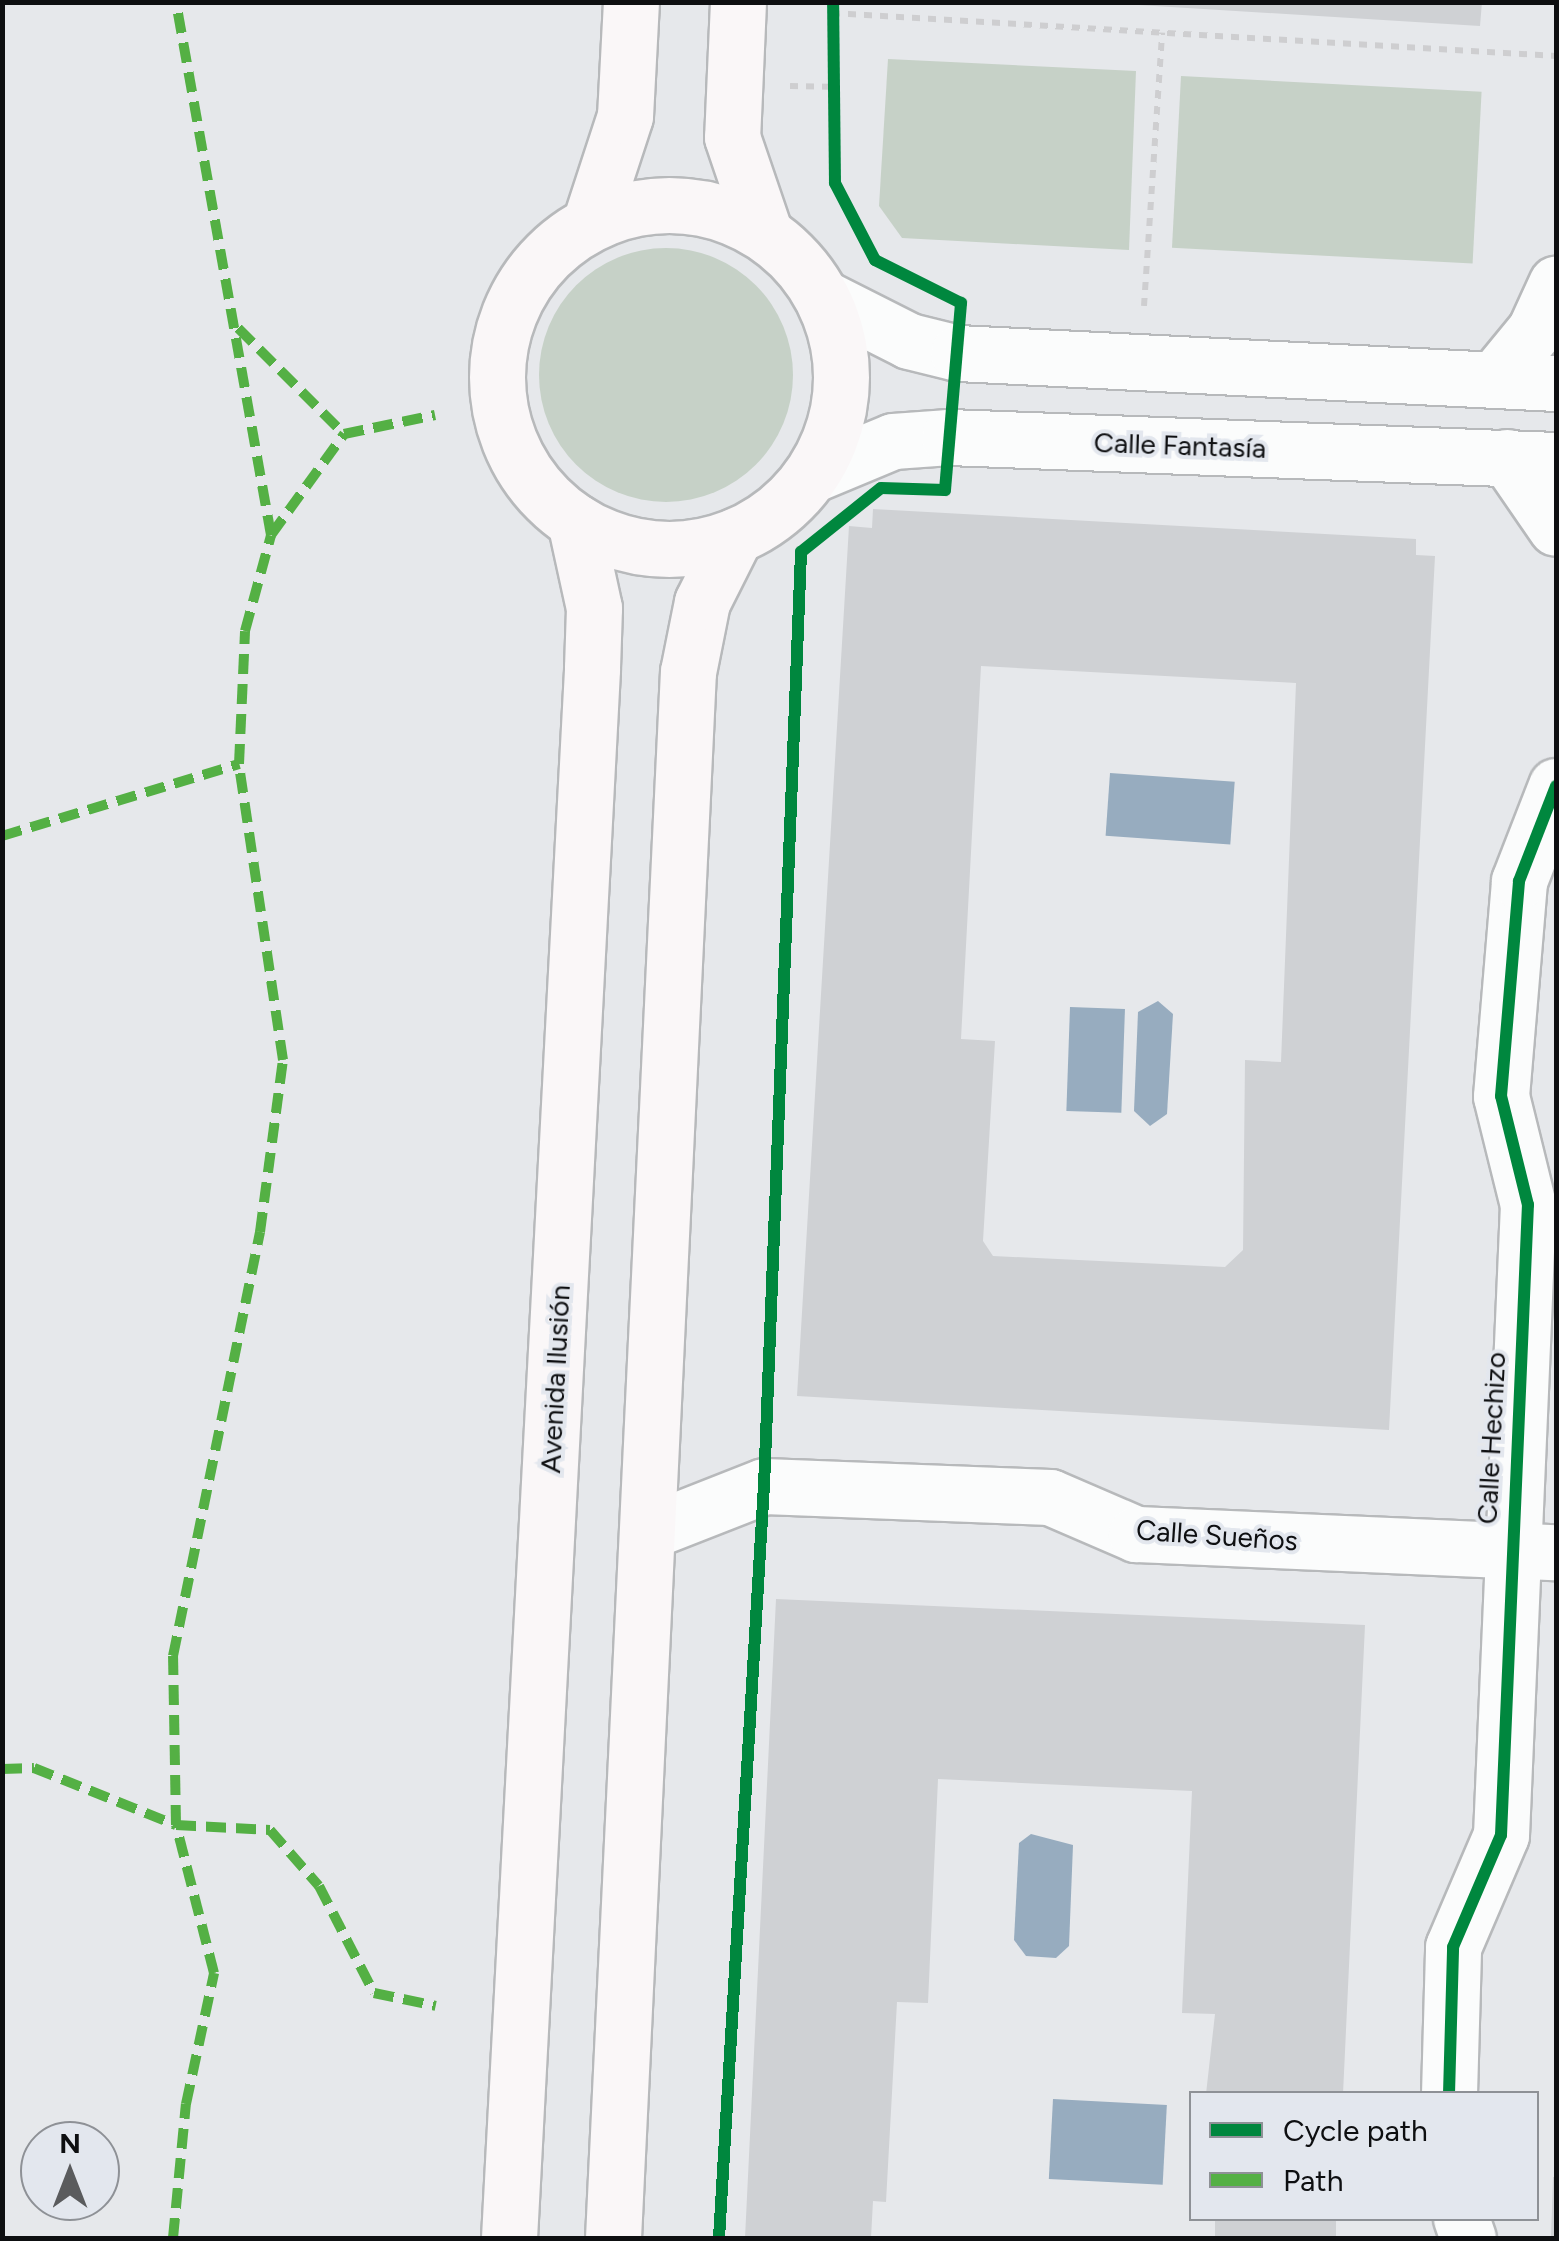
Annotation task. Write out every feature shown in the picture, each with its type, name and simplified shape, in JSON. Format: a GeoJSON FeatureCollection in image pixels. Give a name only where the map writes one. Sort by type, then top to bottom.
{"type":"FeatureCollection","features":[{"type":"Feature","properties":{"kind":"main road"},"geometry":{"type":"LineString","coordinates":[[590,224],[625,116],[631,2]]}},
{"type":"Feature","properties":{"kind":"main road"},"geometry":{"type":"LineString","coordinates":[[614,2238],[652,1530],[688,672],[702,602],[735,536],[811,475],[842,388],[822,297],[765,234],[732,137],[738,2]]}},
{"type":"Feature","properties":{"kind":"main road"},"geometry":{"type":"LineString","coordinates":[[735,536],[681,548],[625,544],[575,522],[536,488],[509,443],[498,359],[517,294],[548,253],[590,224],[679,204],[765,234]]}},
{"type":"Feature","properties":{"kind":"main road","name":"Avenida Ilusión"},"geometry":{"type":"LineString","coordinates":[[509,2238],[592,668],[594,608],[575,522]]}},
{"type":"Feature","properties":{"kind":"street"},"geometry":{"type":"LineString","coordinates":[[1494,380],[1535,330],[1556,284]]}},
{"type":"Feature","properties":{"kind":"street"},"geometry":{"type":"LineString","coordinates":[[822,297],[909,341],[958,353],[1556,383]]}},
{"type":"Feature","properties":{"kind":"street","name":"Calle Fantasía"},"geometry":{"type":"LineString","coordinates":[[811,475],[893,441],[948,437],[1532,459]]}},
{"type":"Feature","properties":{"kind":"street"},"geometry":{"type":"LineString","coordinates":[[1532,459],[1556,528]]}},
{"type":"Feature","properties":{"kind":"street","name":"Calle Hechizo"},"geometry":{"type":"LineString","coordinates":[[1448,2091],[1454,1948],[1502,1835],[1533,1551],[1528,1205],[1502,1096],[1519,881],[1556,786]]}},
{"type":"Feature","properties":{"kind":"street","name":"Calle Sueños"},"geometry":{"type":"LineString","coordinates":[[652,1530],[764,1486],[1050,1497],[1136,1534],[1533,1551]]}},
{"type":"Feature","properties":{"kind":"path"},"geometry":{"type":"LineString","coordinates":[[831,32],[832,8],[1162,33],[1556,56]]}},
{"type":"Feature","properties":{"kind":"path"},"geometry":{"type":"LineString","coordinates":[[1140,363],[1162,33]]}},
{"type":"Feature","properties":{"kind":"path"},"geometry":{"type":"LineString","coordinates":[[830,69],[830,106]]}},
{"type":"Feature","properties":{"kind":"shaded area"},"geometry":{"type":"Polygon","coordinates":[[[888,59],[1136,71],[1129,250],[902,238],[879,206],[888,59]]]}},
{"type":"Feature","properties":{"kind":"shaded area"},"geometry":{"type":"Polygon","coordinates":[[[1181,76],[1482,92],[1473,264],[1172,248],[1181,76]]]}},
{"type":"Feature","properties":{"kind":"shaded area"},"geometry":{"type":"Polygon","coordinates":[[[666,248],[691,250],[715,258],[756,285],[783,326],[791,350],[791,400],[783,424],[756,465],[715,492],[691,500],[666,502],[641,500],[617,492],[576,465],[549,424],[541,400],[539,375],[541,350],[549,326],[576,285],[617,258],[641,250],[666,248]]]}},
{"type":"Feature","properties":{"kind":"water"},"geometry":{"type":"Polygon","coordinates":[[[1110,773],[1235,782],[1230,845],[1106,836],[1110,773]]]}},
{"type":"Feature","properties":{"kind":"water"},"geometry":{"type":"Polygon","coordinates":[[[1158,1001],[1173,1014],[1167,1114],[1150,1126],[1134,1111],[1138,1012],[1158,1001]]]}},
{"type":"Feature","properties":{"kind":"water"},"geometry":{"type":"Polygon","coordinates":[[[1070,1007],[1125,1009],[1121,1113],[1066,1111],[1070,1007]]]}},
{"type":"Feature","properties":{"kind":"water"},"geometry":{"type":"Polygon","coordinates":[[[1031,1834],[1073,1845],[1069,1946],[1056,1958],[1026,1956],[1014,1940],[1019,1843],[1031,1834]]]}},
{"type":"Feature","properties":{"kind":"water"},"geometry":{"type":"Polygon","coordinates":[[[1053,2099],[1167,2105],[1163,2185],[1049,2179],[1053,2099]]]}},
{"type":"Feature","properties":{"kind":"building"},"geometry":{"type":"Polygon","coordinates":[[[1090,2],[1482,2],[1480,26],[1090,2]]]}},
{"type":"Feature","properties":{"kind":"building"},"geometry":{"type":"Polygon","coordinates":[[[873,509],[1416,539],[1416,555],[1435,556],[1389,1430],[797,1396],[849,526],[872,528],[873,509]],[[981,666],[961,1039],[995,1041],[983,1241],[993,1256],[1225,1267],[1243,1250],[1245,1060],[1281,1062],[1296,683],[981,666]]]}},
{"type":"Feature","properties":{"kind":"building"},"geometry":{"type":"Polygon","coordinates":[[[776,1599],[1365,1625],[1343,2091],[1206,2091],[1215,2014],[1182,2013],[1192,1791],[938,1779],[928,2003],[897,2002],[886,2202],[873,2201],[871,2238],[745,2238],[776,1599]]]}},
{"type":"Feature","properties":{"kind":"building"},"geometry":{"type":"Polygon","coordinates":[[[1556,2177],[1556,2238],[1551,2238],[1556,2177]]]}},
{"type":"Feature","properties":{"kind":"building"},"geometry":{"type":"Polygon","coordinates":[[[1215,2221],[1336,2221],[1336,2238],[1215,2238],[1215,2221]]]}},
{"type":"Feature","properties":{"kind":"marked path"},"geometry":{"type":"LineString","coordinates":[[173,2238],[186,2104],[214,1973],[176,1825],[173,1656],[260,1232],[283,1060],[239,764],[245,631],[271,535],[176,2]]}},
{"type":"Feature","properties":{"kind":"marked path"},"geometry":{"type":"LineString","coordinates":[[238,328],[344,434],[435,415]]}},
{"type":"Feature","properties":{"kind":"marked path"},"geometry":{"type":"LineString","coordinates":[[271,535],[344,434]]}},
{"type":"Feature","properties":{"kind":"marked path"},"geometry":{"type":"LineString","coordinates":[[2,836],[239,764]]}},
{"type":"Feature","properties":{"kind":"marked path"},"geometry":{"type":"LineString","coordinates":[[2,1769],[34,1768],[176,1825],[270,1830],[319,1886],[374,1993],[436,2006]]}},
{"type":"Feature","properties":{"kind":"cycle path"},"geometry":{"type":"LineString","coordinates":[[719,2238],[764,1486],[801,552],[881,488],[945,490],[961,303],[875,260],[835,183],[833,2]]}},
{"type":"Feature","properties":{"kind":"cycle path"},"geometry":{"type":"LineString","coordinates":[[1449,2091],[1453,1947],[1501,1835],[1528,1205],[1501,1096],[1519,881],[1556,786]]}}]}
